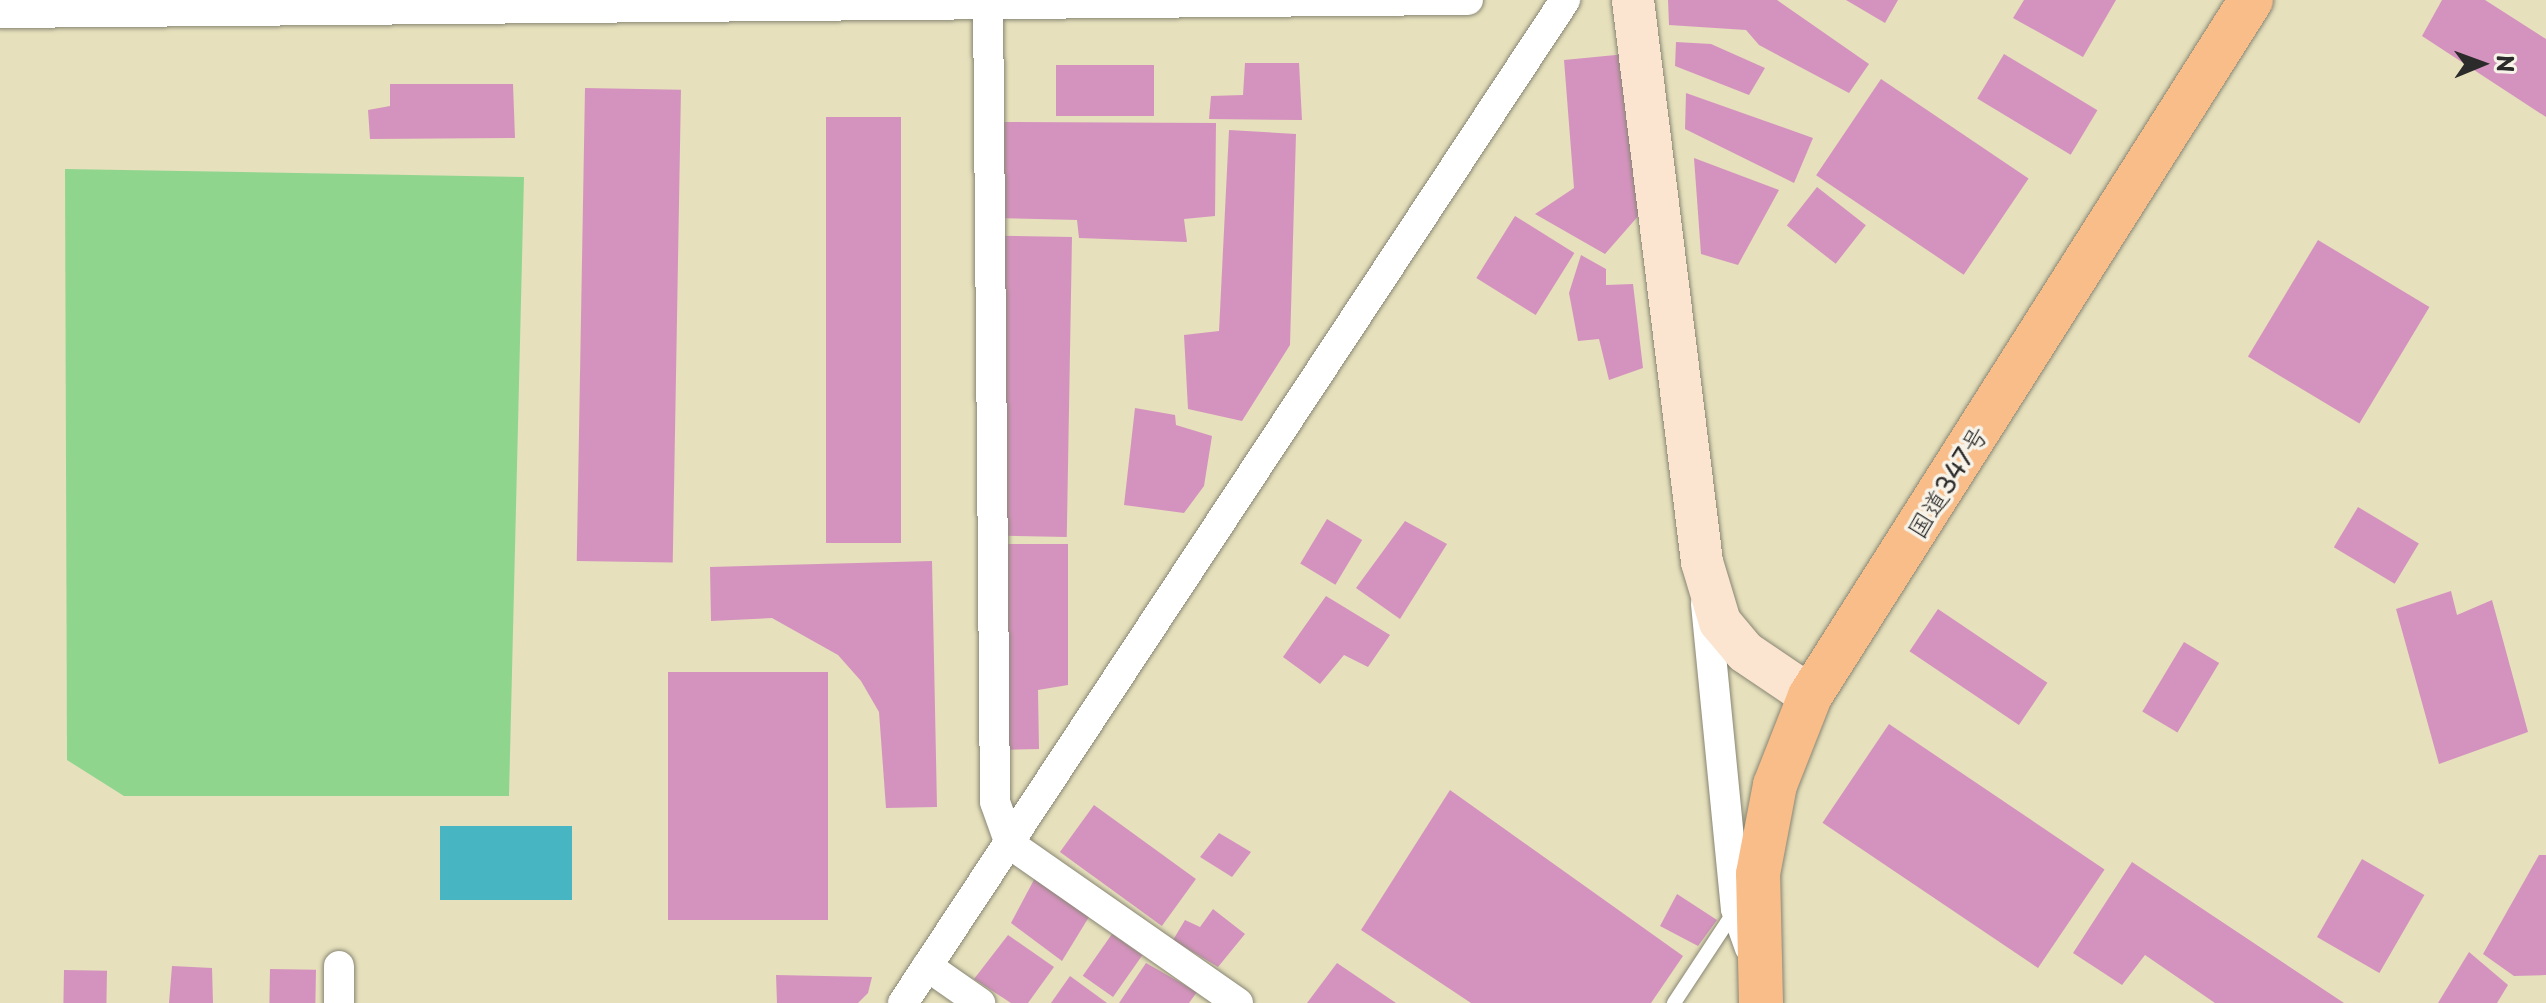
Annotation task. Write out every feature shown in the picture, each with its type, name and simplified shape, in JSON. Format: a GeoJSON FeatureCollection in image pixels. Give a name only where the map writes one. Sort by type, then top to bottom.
{"type":"FeatureCollection","features":[{"type":"Feature","properties":{"kind":"highway","name":"国道347号"},"geometry":{"type":"LineString","coordinates":[[1759,984],[1758,874],[1775,785],[1810,696],[2251,0]]}},
{"type":"Feature","properties":{"kind":"street"},"geometry":{"type":"LineString","coordinates":[[0,13],[344,5],[1468,0]]}},
{"type":"Feature","properties":{"kind":"street"},"geometry":{"type":"LineString","coordinates":[[903,1003],[1565,0]]}},
{"type":"Feature","properties":{"kind":"street"},"geometry":{"type":"LineString","coordinates":[[1633,0],[1702,562],[1736,909],[1759,984]]}},
{"type":"Feature","properties":{"kind":"street"},"geometry":{"type":"LineString","coordinates":[[988,3],[995,802],[1010,844],[1238,1003]]}},
{"type":"Feature","properties":{"kind":"street"},"geometry":{"type":"LineString","coordinates":[[1702,562],[1720,622],[1745,652],[1810,696]]}},
{"type":"Feature","properties":{"kind":"street"},"geometry":{"type":"LineString","coordinates":[[339,966],[339,1003]]}},
{"type":"Feature","properties":{"kind":"street"},"geometry":{"type":"LineString","coordinates":[[927,966],[980,1003]]}},
{"type":"Feature","properties":{"kind":"lane"},"geometry":{"type":"LineString","coordinates":[[1674,1003],[1736,909]]}},
{"type":"Feature","properties":{"kind":"green space"},"geometry":{"type":"Polygon","coordinates":[[[65,169],[524,177],[509,796],[124,796],[67,760],[65,169]]]}},
{"type":"Feature","properties":{"kind":"water"},"geometry":{"type":"Polygon","coordinates":[[[440,826],[572,826],[572,900],[440,900],[440,826]]]}},
{"type":"Feature","properties":{"kind":"building"},"geometry":{"type":"Polygon","coordinates":[[[1668,0],[1777,0],[1869,64],[1849,93],[1759,45],[1746,30],[1669,25],[1668,0]]]}},
{"type":"Feature","properties":{"kind":"building"},"geometry":{"type":"Polygon","coordinates":[[[1846,0],[1898,0],[1885,23],[1846,0]]]}},
{"type":"Feature","properties":{"kind":"building"},"geometry":{"type":"Polygon","coordinates":[[[2024,0],[2116,0],[2083,57],[2013,18],[2024,0]]]}},
{"type":"Feature","properties":{"kind":"building"},"geometry":{"type":"Polygon","coordinates":[[[2442,0],[2485,0],[2546,39],[2546,117],[2422,36],[2442,0]]]}},
{"type":"Feature","properties":{"kind":"building"},"geometry":{"type":"Polygon","coordinates":[[[1676,42],[1711,44],[1765,68],[1749,95],[1675,66],[1676,42]]]}},
{"type":"Feature","properties":{"kind":"building"},"geometry":{"type":"Polygon","coordinates":[[[1626,54],[1640,214],[1605,254],[1535,214],[1574,188],[1564,60],[1626,54]]]}},
{"type":"Feature","properties":{"kind":"building"},"geometry":{"type":"Polygon","coordinates":[[[2004,54],[2097,110],[2071,155],[1977,99],[2004,54]]]}},
{"type":"Feature","properties":{"kind":"building"},"geometry":{"type":"Polygon","coordinates":[[[1245,63],[1299,63],[1302,120],[1209,119],[1211,96],[1243,95],[1245,63]]]}},
{"type":"Feature","properties":{"kind":"building"},"geometry":{"type":"Polygon","coordinates":[[[1056,65],[1154,65],[1154,116],[1056,116],[1056,65]]]}},
{"type":"Feature","properties":{"kind":"building"},"geometry":{"type":"Polygon","coordinates":[[[1881,79],[2029,179],[1964,275],[1816,175],[1881,79]]]}},
{"type":"Feature","properties":{"kind":"building"},"geometry":{"type":"Polygon","coordinates":[[[390,84],[513,84],[515,138],[370,139],[368,110],[390,106],[390,84]]]}},
{"type":"Feature","properties":{"kind":"building"},"geometry":{"type":"Polygon","coordinates":[[[585,88],[681,90],[673,563],[577,561],[585,88]]]}},
{"type":"Feature","properties":{"kind":"building"},"geometry":{"type":"Polygon","coordinates":[[[1686,93],[1813,138],[1794,183],[1685,129],[1686,93]]]}},
{"type":"Feature","properties":{"kind":"building"},"geometry":{"type":"Polygon","coordinates":[[[826,117],[901,117],[901,543],[826,543],[826,117]]]}},
{"type":"Feature","properties":{"kind":"building"},"geometry":{"type":"Polygon","coordinates":[[[992,122],[1216,123],[1215,216],[1184,219],[1187,242],[1079,238],[1077,220],[992,218],[992,122]]]}},
{"type":"Feature","properties":{"kind":"building"},"geometry":{"type":"Polygon","coordinates":[[[1229,130],[1296,134],[1290,345],[1242,421],[1188,409],[1184,335],[1219,331],[1229,130]]]}},
{"type":"Feature","properties":{"kind":"building"},"geometry":{"type":"Polygon","coordinates":[[[1694,158],[1779,190],[1738,265],[1701,254],[1694,158]]]}},
{"type":"Feature","properties":{"kind":"building"},"geometry":{"type":"Polygon","coordinates":[[[1817,187],[1866,225],[1836,264],[1787,226],[1817,187]]]}},
{"type":"Feature","properties":{"kind":"building"},"geometry":{"type":"Polygon","coordinates":[[[1515,216],[1574,253],[1536,315],[1476,278],[1515,216]]]}},
{"type":"Feature","properties":{"kind":"building"},"geometry":{"type":"Polygon","coordinates":[[[994,236],[1072,237],[1067,537],[989,536],[994,236]]]}},
{"type":"Feature","properties":{"kind":"building"},"geometry":{"type":"Polygon","coordinates":[[[2318,240],[2429,307],[2359,424],[2248,357],[2318,240]]]}},
{"type":"Feature","properties":{"kind":"building"},"geometry":{"type":"Polygon","coordinates":[[[1581,255],[1606,269],[1606,285],[1633,284],[1643,368],[1609,380],[1599,339],[1578,341],[1569,293],[1581,255]]]}},
{"type":"Feature","properties":{"kind":"building"},"geometry":{"type":"Polygon","coordinates":[[[1135,408],[1175,415],[1176,425],[1212,436],[1204,486],[1184,513],[1124,505],[1135,408]]]}},
{"type":"Feature","properties":{"kind":"building"},"geometry":{"type":"Polygon","coordinates":[[[2358,507],[2419,544],[2395,584],[2334,547],[2358,507]]]}},
{"type":"Feature","properties":{"kind":"building"},"geometry":{"type":"Polygon","coordinates":[[[1327,519],[1362,540],[1335,585],[1300,564],[1327,519]]]}},
{"type":"Feature","properties":{"kind":"building"},"geometry":{"type":"Polygon","coordinates":[[[1405,521],[1447,544],[1400,619],[1356,588],[1405,521]]]}},
{"type":"Feature","properties":{"kind":"building"},"geometry":{"type":"Polygon","coordinates":[[[998,544],[1068,544],[1068,685],[1038,690],[1039,749],[1002,750],[998,544]]]}},
{"type":"Feature","properties":{"kind":"building"},"geometry":{"type":"Polygon","coordinates":[[[932,561],[937,807],[886,808],[879,712],[861,681],[838,655],[772,618],[711,621],[710,567],[932,561]]]}},
{"type":"Feature","properties":{"kind":"building"},"geometry":{"type":"Polygon","coordinates":[[[2451,591],[2457,615],[2492,600],[2528,732],[2439,764],[2396,609],[2451,591]]]}},
{"type":"Feature","properties":{"kind":"building"},"geometry":{"type":"Polygon","coordinates":[[[1326,596],[1390,635],[1368,667],[1344,655],[1320,684],[1283,657],[1326,596]]]}},
{"type":"Feature","properties":{"kind":"building"},"geometry":{"type":"Polygon","coordinates":[[[1938,609],[2047,683],[2019,725],[1909,651],[1938,609]]]}},
{"type":"Feature","properties":{"kind":"building"},"geometry":{"type":"Polygon","coordinates":[[[2184,642],[2219,663],[2177,733],[2142,711],[2184,642]]]}},
{"type":"Feature","properties":{"kind":"building"},"geometry":{"type":"Polygon","coordinates":[[[668,672],[828,672],[828,920],[668,920],[668,672]]]}},
{"type":"Feature","properties":{"kind":"building"},"geometry":{"type":"Polygon","coordinates":[[[1889,724],[2105,869],[2038,968],[1822,823],[1889,724]]]}},
{"type":"Feature","properties":{"kind":"building"},"geometry":{"type":"Polygon","coordinates":[[[1450,790],[1683,956],[1651,1003],[1471,1003],[1361,930],[1450,790]]]}},
{"type":"Feature","properties":{"kind":"building"},"geometry":{"type":"Polygon","coordinates":[[[1094,805],[1196,879],[1162,926],[1060,852],[1094,805]]]}},
{"type":"Feature","properties":{"kind":"building"},"geometry":{"type":"Polygon","coordinates":[[[1219,833],[1251,852],[1232,877],[1200,857],[1219,833]]]}},
{"type":"Feature","properties":{"kind":"building"},"geometry":{"type":"Polygon","coordinates":[[[2539,855],[2546,855],[2546,975],[2514,976],[2483,954],[2539,855]]]}},
{"type":"Feature","properties":{"kind":"building"},"geometry":{"type":"Polygon","coordinates":[[[2362,859],[2424,895],[2379,973],[2317,937],[2362,859]]]}},
{"type":"Feature","properties":{"kind":"building"},"geometry":{"type":"Polygon","coordinates":[[[2132,862],[2344,1003],[2215,1003],[2145,955],[2122,985],[2073,953],[2132,862]]]}},
{"type":"Feature","properties":{"kind":"building"},"geometry":{"type":"Polygon","coordinates":[[[1036,876],[1092,912],[1062,961],[1011,923],[1036,876]]]}},
{"type":"Feature","properties":{"kind":"building"},"geometry":{"type":"Polygon","coordinates":[[[1677,894],[1717,920],[1698,946],[1660,926],[1677,894]]]}},
{"type":"Feature","properties":{"kind":"building"},"geometry":{"type":"Polygon","coordinates":[[[1213,909],[1245,934],[1218,967],[1173,940],[1185,920],[1200,927],[1213,909]]]}},
{"type":"Feature","properties":{"kind":"building"},"geometry":{"type":"Polygon","coordinates":[[[1112,934],[1142,955],[1113,997],[1083,976],[1112,934]]]}},
{"type":"Feature","properties":{"kind":"building"},"geometry":{"type":"Polygon","coordinates":[[[1008,935],[1054,967],[1028,1003],[1011,1003],[974,979],[1008,935]]]}},
{"type":"Feature","properties":{"kind":"building"},"geometry":{"type":"Polygon","coordinates":[[[2469,952],[2508,985],[2497,1003],[2438,1003],[2469,952]]]}},
{"type":"Feature","properties":{"kind":"building"},"geometry":{"type":"Polygon","coordinates":[[[1146,963],[1197,992],[1189,1003],[1119,1003],[1146,963]]]}},
{"type":"Feature","properties":{"kind":"building"},"geometry":{"type":"Polygon","coordinates":[[[1337,963],[1396,1003],[1307,1003],[1337,963]]]}},
{"type":"Feature","properties":{"kind":"building"},"geometry":{"type":"Polygon","coordinates":[[[172,966],[212,968],[213,1003],[169,1003],[172,966]]]}},
{"type":"Feature","properties":{"kind":"building"},"geometry":{"type":"Polygon","coordinates":[[[270,969],[316,970],[315,1003],[269,1003],[270,969]]]}},
{"type":"Feature","properties":{"kind":"building"},"geometry":{"type":"Polygon","coordinates":[[[64,970],[107,971],[106,1003],[63,1003],[64,970]]]}},
{"type":"Feature","properties":{"kind":"building"},"geometry":{"type":"Polygon","coordinates":[[[776,975],[872,977],[868,993],[858,1003],[777,1003],[776,975]]]}},
{"type":"Feature","properties":{"kind":"building"},"geometry":{"type":"Polygon","coordinates":[[[1070,976],[1107,1003],[1051,1003],[1070,976]]]}}]}
